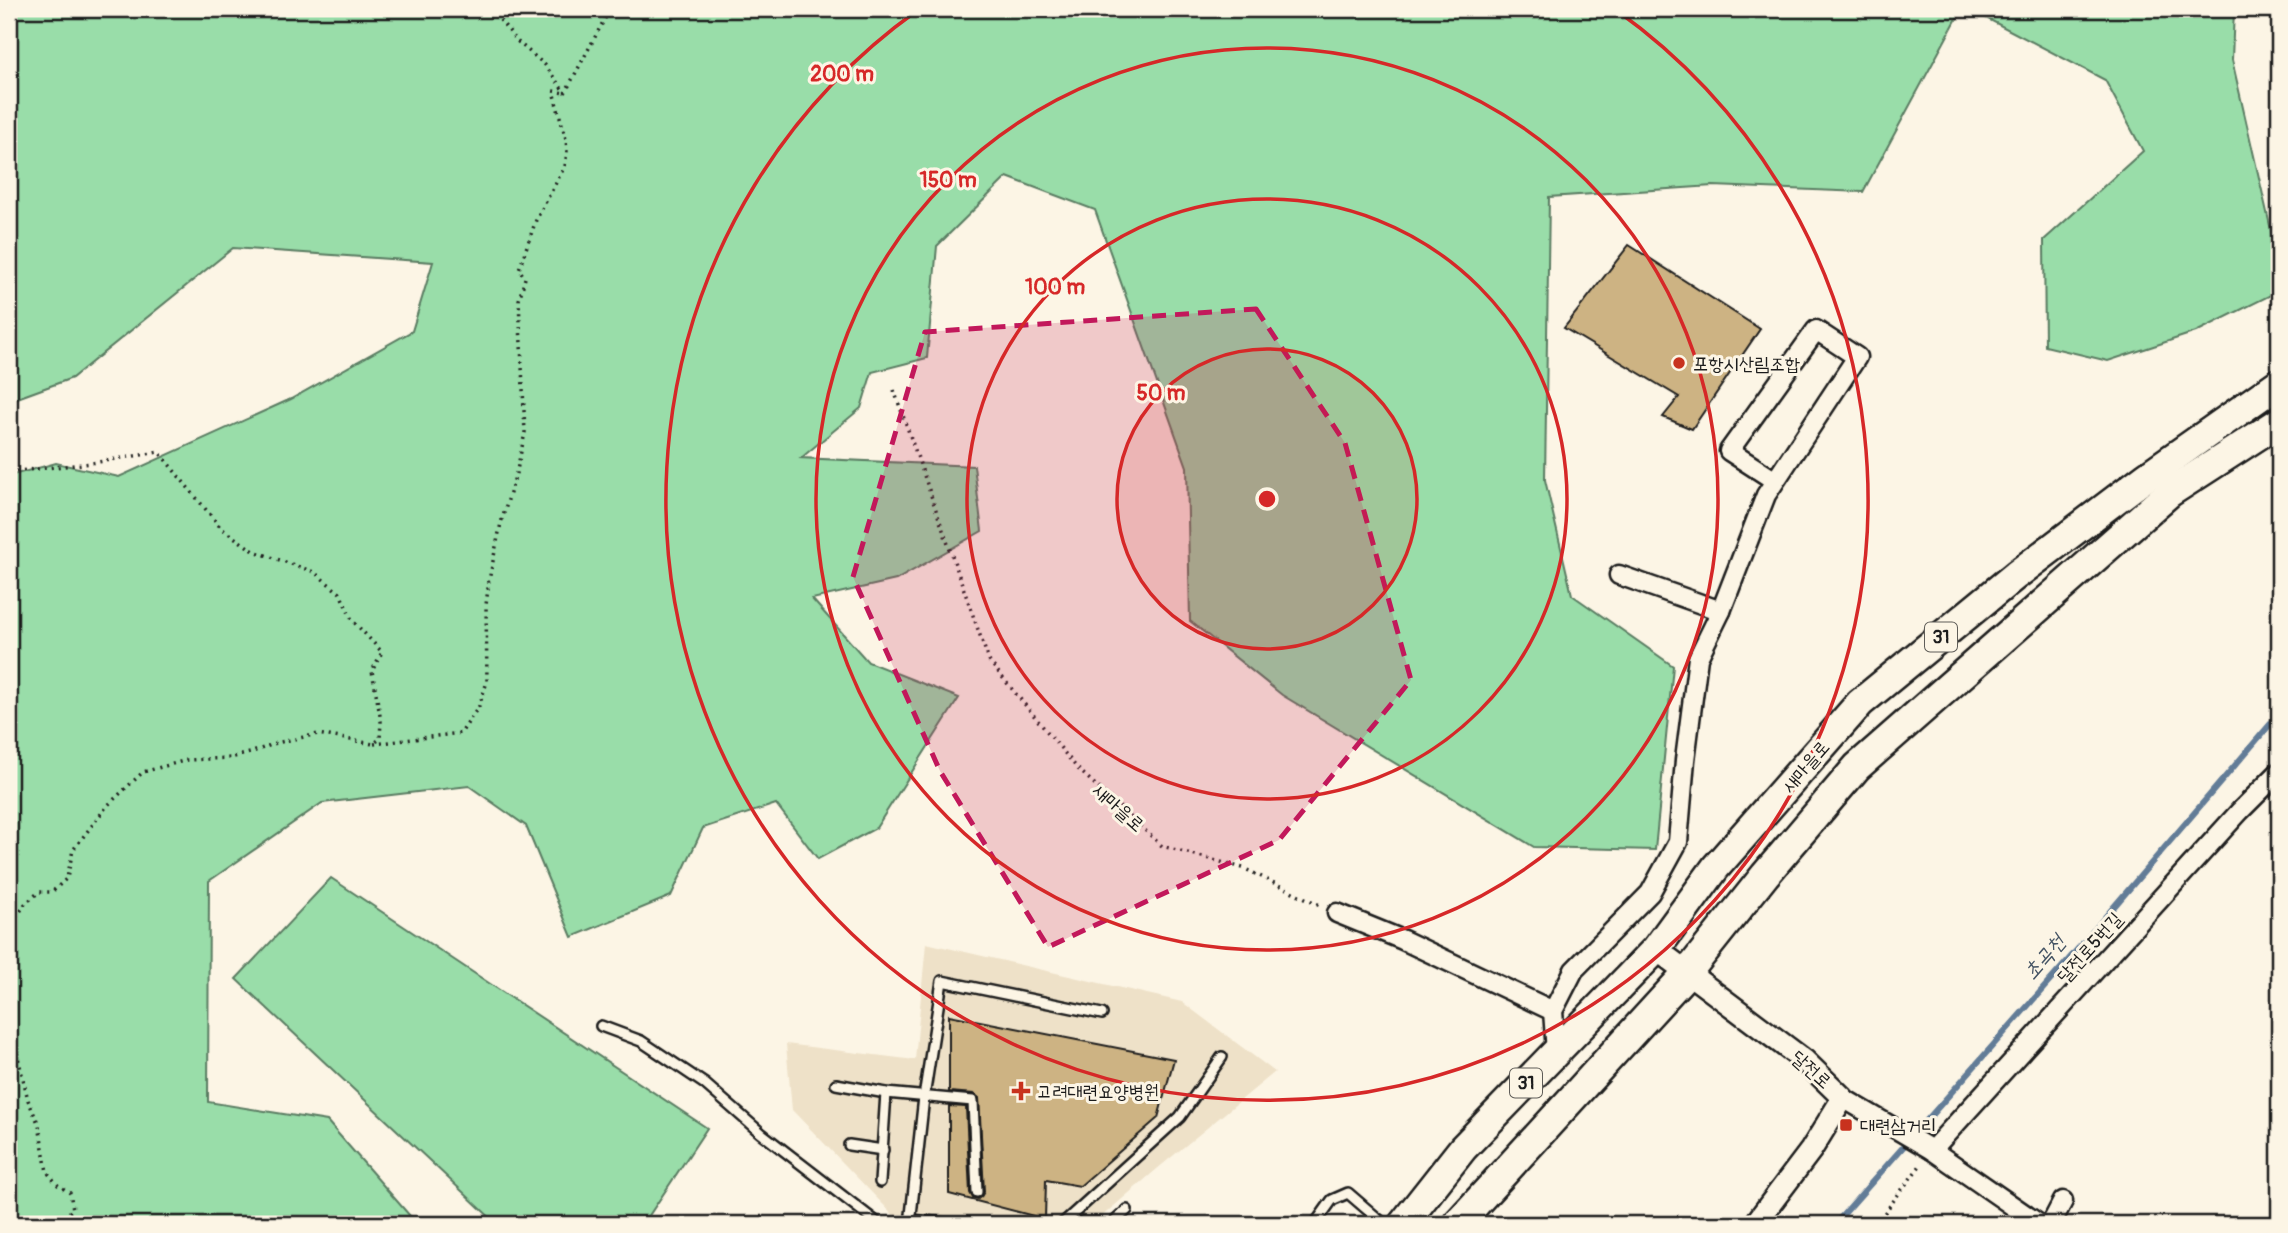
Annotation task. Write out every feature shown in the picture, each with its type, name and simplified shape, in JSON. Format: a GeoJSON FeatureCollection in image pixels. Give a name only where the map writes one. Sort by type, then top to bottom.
{"type":"FeatureCollection","features":[{"type":"Feature","properties":{"kind":"main road","name":"새마을로"},"geometry":{"type":"LineString","coordinates":[[1403,1224],[1462,1148],[1656,948],[1716,867],[1860,703],[2016,575],[2147,476],[2279,383]]}},
{"type":"Feature","properties":{"kind":"main road","name":"새마을로"},"geometry":{"type":"LineString","coordinates":[[1457,1224],[1687,973],[1765,875],[1857,767],[2169,493],[2279,422]]}},
{"type":"Feature","properties":{"kind":"street"},"geometry":{"type":"LineString","coordinates":[[1556,1052],[1553,1011],[1574,970],[1650,893],[1678,842],[1698,658],[1721,611],[1774,480],[1857,357],[1816,330],[1729,451],[1774,480]]}},
{"type":"Feature","properties":{"kind":"street"},"geometry":{"type":"LineString","coordinates":[[1619,575],[1721,611]]}},
{"type":"Feature","properties":{"kind":"street","name":"달전로5번길"},"geometry":{"type":"LineString","coordinates":[[1927,1147],[2279,772]]}},
{"type":"Feature","properties":{"kind":"street"},"geometry":{"type":"LineString","coordinates":[[1337,913],[1402,940],[1553,1011]]}},
{"type":"Feature","properties":{"kind":"street","name":"달전로"},"geometry":{"type":"LineString","coordinates":[[1656,948],[1805,1061],[1843,1098],[1811,1150],[1755,1224]]}},
{"type":"Feature","properties":{"kind":"street"},"geometry":{"type":"LineString","coordinates":[[1843,1098],[1927,1147],[2039,1224]]}},
{"type":"Feature","properties":{"kind":"street"},"geometry":{"type":"LineString","coordinates":[[2051,1224],[2063,1201]]}},
{"type":"Feature","properties":{"kind":"lane"},"geometry":{"type":"LineString","coordinates":[[955,1224],[911,1222],[924,1097],[942,981],[1102,1014]]}},
{"type":"Feature","properties":{"kind":"lane"},"geometry":{"type":"LineString","coordinates":[[601,1026],[641,1041],[705,1084],[761,1133],[879,1224]]}},
{"type":"Feature","properties":{"kind":"lane"},"geometry":{"type":"LineString","coordinates":[[1062,1224],[1180,1117],[1222,1057]]}},
{"type":"Feature","properties":{"kind":"lane"},"geometry":{"type":"LineString","coordinates":[[836,1084],[886,1093],[973,1101],[976,1192]]}},
{"type":"Feature","properties":{"kind":"lane"},"geometry":{"type":"LineString","coordinates":[[880,1182],[886,1093]]}},
{"type":"Feature","properties":{"kind":"lane"},"geometry":{"type":"LineString","coordinates":[[849,1145],[883,1150]]}},
{"type":"Feature","properties":{"kind":"lane"},"geometry":{"type":"LineString","coordinates":[[1315,1224],[1332,1200],[1348,1193],[1384,1224]]}},
{"type":"Feature","properties":{"kind":"lane"},"geometry":{"type":"LineString","coordinates":[[1112,1224],[1127,1210]]}},
{"type":"Feature","properties":{"kind":"path"},"geometry":{"type":"LineString","coordinates":[[491,9],[518,42],[545,65],[565,93]]}},
{"type":"Feature","properties":{"kind":"path"},"geometry":{"type":"LineString","coordinates":[[565,93],[610,9]]}},
{"type":"Feature","properties":{"kind":"path"},"geometry":{"type":"LineString","coordinates":[[9,929],[25,904],[39,892],[52,892],[67,878],[73,850],[107,806],[143,772],[187,760],[240,755],[276,743],[318,734],[373,744],[461,733],[484,697],[488,669],[485,623],[489,580],[525,433],[519,300],[525,278],[519,269],[537,220],[565,166],[566,139],[554,91],[565,93]]}},
{"type":"Feature","properties":{"kind":"path","name":"새마을로"},"geometry":{"type":"LineString","coordinates":[[894,390],[989,661],[1077,768],[1162,846],[1243,868],[1337,913]]}},
{"type":"Feature","properties":{"kind":"path"},"geometry":{"type":"LineString","coordinates":[[9,472],[159,452],[221,528],[254,551],[314,572],[340,593],[352,620],[382,652],[372,671],[381,721],[380,738],[373,744]]}},
{"type":"Feature","properties":{"kind":"path"},"geometry":{"type":"LineString","coordinates":[[9,1018],[29,1100],[39,1125],[47,1172],[69,1194],[73,1209],[60,1220],[32,1220],[24,1224]]}},
{"type":"Feature","properties":{"kind":"path"},"geometry":{"type":"LineString","coordinates":[[1876,1224],[1927,1147]]}},
{"type":"Feature","properties":{"kind":"highlighted area"},"geometry":{"type":"Polygon","coordinates":[[[1256,309],[1345,443],[1411,680],[1279,840],[1048,947],[940,771],[853,577],[925,332],[1256,309]]]}},
{"type":"Feature","properties":{"kind":"shaded area","name":"고려대련요양병원"},"geometry":{"type":"Polygon","coordinates":[[[926,943],[1182,1002],[1275,1072],[1093,1224],[902,1224],[792,1110],[786,1044],[915,1060],[926,943]]]}},
{"type":"Feature","properties":{"kind":"green space"},"geometry":{"type":"Polygon","coordinates":[[[9,9],[1962,9],[1863,192],[1713,186],[1549,197],[1545,480],[1572,595],[1673,666],[1655,850],[1534,847],[1282,695],[1190,621],[1187,467],[1095,210],[1007,177],[937,246],[927,358],[872,372],[861,408],[801,458],[974,466],[982,531],[896,580],[812,599],[868,662],[959,698],[876,828],[818,859],[776,804],[703,828],[671,896],[572,937],[526,826],[469,786],[322,803],[209,881],[208,1102],[327,1121],[410,1216],[421,1224],[9,1224],[9,476],[56,463],[119,477],[291,399],[412,331],[433,262],[233,248],[72,378],[9,401],[9,9]]]}},
{"type":"Feature","properties":{"kind":"green space"},"geometry":{"type":"Polygon","coordinates":[[[1969,9],[2234,9],[2232,60],[2279,265],[2279,291],[2196,332],[2108,361],[2045,346],[2044,240],[2143,151],[2105,80],[1969,9]]]}},
{"type":"Feature","properties":{"kind":"green space"},"geometry":{"type":"Polygon","coordinates":[[[331,878],[707,1128],[650,1214],[638,1224],[497,1224],[236,979],[331,878]]]}},
{"type":"Feature","properties":{"kind":"building","name":"포항시산림조합"},"geometry":{"type":"Polygon","coordinates":[[[1629,245],[1760,329],[1692,429],[1663,417],[1679,397],[1564,328],[1629,245]]]}},
{"type":"Feature","properties":{"kind":"building"},"geometry":{"type":"Polygon","coordinates":[[[949,1015],[1174,1059],[1158,1118],[1080,1186],[1046,1180],[1045,1219],[949,1194],[949,1106],[966,1107],[970,1193],[973,1198],[978,1199],[984,1192],[979,1098],[974,1094],[949,1092],[949,1015]]]}},
{"type":"Feature","properties":{"kind":"waterway","name":"초곡천"},"geometry":{"type":"LineString","coordinates":[[1835,1224],[2064,965],[2279,714]]}},
{"type":"Feature","properties":{"kind":"place","name":"포항시산림조합"},"geometry":{"type":"Point","coordinates":[1679,363]}},
{"type":"Feature","properties":{"kind":"place","name":"고려대련요양병원"},"geometry":{"type":"Point","coordinates":[1021,1091]}},
{"type":"Feature","properties":{"kind":"place","name":"대련삼거리"},"geometry":{"type":"Point","coordinates":[1846,1125]}}]}
